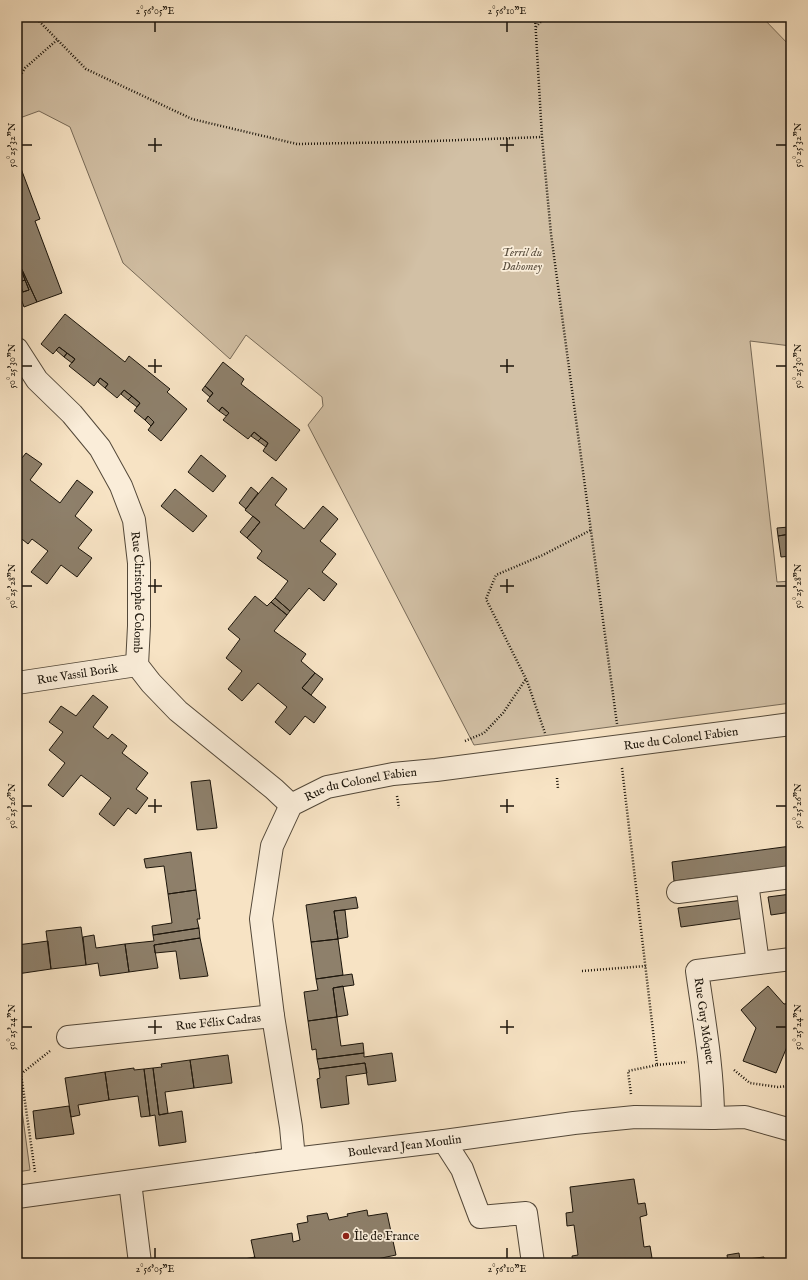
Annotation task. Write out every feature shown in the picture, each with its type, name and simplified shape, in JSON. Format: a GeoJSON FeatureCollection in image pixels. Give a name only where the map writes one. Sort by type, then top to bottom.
{"type":"FeatureCollection","features":[{"type":"Feature","properties":{"kind":"street","name":"Rue Christophe Colomb"},"geometry":{"type":"LineString","coordinates":[[17,349],[37,380],[72,414],[100,448],[120,486],[134,520],[139,563],[139,626],[137,665],[151,683],[178,711],[274,789],[291,805]]}},
{"type":"Feature","properties":{"kind":"street","name":"Rue Vassil Borik"},"geometry":{"type":"LineString","coordinates":[[17,683],[137,665]]}},
{"type":"Feature","properties":{"kind":"street","name":"Rue du Colonel Fabien"},"geometry":{"type":"LineString","coordinates":[[294,1159],[291,1127],[273,1016],[261,919],[272,846],[291,805],[326,787],[393,774],[436,770],[791,724]]}},
{"type":"Feature","properties":{"kind":"street"},"geometry":{"type":"LineString","coordinates":[[678,892],[791,877]]}},
{"type":"Feature","properties":{"kind":"street"},"geometry":{"type":"LineString","coordinates":[[747,883],[758,963]]}},
{"type":"Feature","properties":{"kind":"street","name":"Rue Guy Môquet"},"geometry":{"type":"LineString","coordinates":[[713,1118],[713,1091],[710,1060],[697,971],[791,959]]}},
{"type":"Feature","properties":{"kind":"street","name":"Rue Félix Cadras"},"geometry":{"type":"LineString","coordinates":[[68,1037],[273,1016]]}},
{"type":"Feature","properties":{"kind":"street","name":"Boulevard Jean Moulin"},"geometry":{"type":"LineString","coordinates":[[28,1195],[574,1123],[635,1117],[745,1117],[791,1130]]}},
{"type":"Feature","properties":{"kind":"street"},"geometry":{"type":"LineString","coordinates":[[444,1141],[462,1169],[480,1217],[526,1213],[533,1263]]}},
{"type":"Feature","properties":{"kind":"street"},"geometry":{"type":"LineString","coordinates":[[130,1182],[140,1263]]}},
{"type":"Feature","properties":{"kind":"path"},"geometry":{"type":"LineString","coordinates":[[35,17],[86,69],[192,119],[297,144],[542,137]]}},
{"type":"Feature","properties":{"kind":"path"},"geometry":{"type":"LineString","coordinates":[[535,17],[542,137],[551,234],[620,746],[657,1065]]}},
{"type":"Feature","properties":{"kind":"path"},"geometry":{"type":"LineString","coordinates":[[536,27],[544,17]]}},
{"type":"Feature","properties":{"kind":"path"},"geometry":{"type":"LineString","coordinates":[[17,81],[25,68],[57,40]]}},
{"type":"Feature","properties":{"kind":"path"},"geometry":{"type":"LineString","coordinates":[[554,755],[526,679],[486,599],[496,575],[543,555],[591,530]]}},
{"type":"Feature","properties":{"kind":"path"},"geometry":{"type":"LineString","coordinates":[[464,742],[484,733],[503,713],[526,679]]}},
{"type":"Feature","properties":{"kind":"path"},"geometry":{"type":"LineString","coordinates":[[582,971],[646,966]]}},
{"type":"Feature","properties":{"kind":"path"},"geometry":{"type":"LineString","coordinates":[[28,1195],[21,1074],[68,1037]]}},
{"type":"Feature","properties":{"kind":"path"},"geometry":{"type":"LineString","coordinates":[[635,1117],[628,1071],[657,1065],[726,1059],[730,1066],[750,1082],[778,1087],[791,1086]]}},
{"type":"Feature","properties":{"kind":"green space","name":"Terril du Dahomey"},"geometry":{"type":"Polygon","coordinates":[[[17,17],[762,17],[791,47],[791,346],[750,341],[777,582],[791,581],[791,703],[474,745],[308,425],[323,406],[322,397],[246,335],[230,359],[123,263],[70,127],[39,111],[17,119],[17,17]]]}},
{"type":"Feature","properties":{"kind":"green space"},"geometry":{"type":"Polygon","coordinates":[[[17,1074],[30,1170],[17,1172],[17,1074]]]}},
{"type":"Feature","properties":{"kind":"building"},"geometry":{"type":"Polygon","coordinates":[[[17,158],[40,219],[35,221],[62,293],[37,302],[17,259],[17,158]]]}},
{"type":"Feature","properties":{"kind":"building"},"geometry":{"type":"Polygon","coordinates":[[[17,259],[37,302],[24,307],[19,293],[29,290],[22,272],[17,273],[17,259]]]}},
{"type":"Feature","properties":{"kind":"building"},"geometry":{"type":"Polygon","coordinates":[[[22,272],[25,280],[19,282],[17,273],[22,272]]]}},
{"type":"Feature","properties":{"kind":"building"},"geometry":{"type":"Polygon","coordinates":[[[25,280],[29,290],[23,292],[19,282],[25,280]]]}},
{"type":"Feature","properties":{"kind":"building"},"geometry":{"type":"Polygon","coordinates":[[[65,314],[125,362],[129,356],[170,389],[167,392],[187,409],[161,441],[148,430],[154,422],[148,416],[145,420],[134,411],[140,403],[124,390],[117,398],[105,388],[108,384],[100,378],[94,386],[69,366],[75,359],[59,347],[53,354],[41,344],[65,314]]]}},
{"type":"Feature","properties":{"kind":"building"},"geometry":{"type":"Polygon","coordinates":[[[59,347],[67,353],[64,357],[56,350],[59,347]]]}},
{"type":"Feature","properties":{"kind":"building"},"geometry":{"type":"Polygon","coordinates":[[[67,353],[75,359],[72,363],[64,357],[67,353]]]}},
{"type":"Feature","properties":{"kind":"building"},"geometry":{"type":"Polygon","coordinates":[[[223,362],[244,379],[241,384],[300,430],[276,461],[263,451],[268,443],[254,432],[248,439],[223,420],[229,413],[222,407],[219,411],[207,401],[213,393],[205,386],[223,362]]]}},
{"type":"Feature","properties":{"kind":"building"},"geometry":{"type":"Polygon","coordinates":[[[100,378],[108,384],[105,388],[98,382],[100,378]]]}},
{"type":"Feature","properties":{"kind":"building"},"geometry":{"type":"Polygon","coordinates":[[[205,386],[213,393],[210,397],[202,390],[205,386]]]}},
{"type":"Feature","properties":{"kind":"building"},"geometry":{"type":"Polygon","coordinates":[[[124,390],[132,396],[128,400],[121,394],[124,390]]]}},
{"type":"Feature","properties":{"kind":"building"},"geometry":{"type":"Polygon","coordinates":[[[132,396],[140,403],[137,407],[128,400],[132,396]]]}},
{"type":"Feature","properties":{"kind":"building"},"geometry":{"type":"Polygon","coordinates":[[[222,407],[229,413],[226,416],[219,411],[222,407]]]}},
{"type":"Feature","properties":{"kind":"building"},"geometry":{"type":"Polygon","coordinates":[[[148,416],[154,422],[151,426],[145,420],[148,416]]]}},
{"type":"Feature","properties":{"kind":"building"},"geometry":{"type":"Polygon","coordinates":[[[254,432],[261,438],[258,441],[251,436],[254,432]]]}},
{"type":"Feature","properties":{"kind":"building"},"geometry":{"type":"Polygon","coordinates":[[[261,438],[268,443],[266,447],[258,441],[261,438]]]}},
{"type":"Feature","properties":{"kind":"building"},"geometry":{"type":"Polygon","coordinates":[[[26,453],[42,464],[30,480],[60,503],[77,480],[93,492],[75,516],[92,530],[78,548],[92,558],[77,577],[61,565],[47,584],[31,572],[48,551],[32,539],[28,544],[17,535],[17,464],[26,453]]]}},
{"type":"Feature","properties":{"kind":"building"},"geometry":{"type":"Polygon","coordinates":[[[201,455],[226,476],[213,492],[188,472],[201,455]]]}},
{"type":"Feature","properties":{"kind":"building"},"geometry":{"type":"Polygon","coordinates":[[[272,477],[287,489],[275,505],[304,529],[323,506],[338,519],[320,541],[336,554],[322,572],[337,584],[324,601],[309,588],[290,611],[275,598],[288,581],[257,558],[262,551],[247,538],[260,522],[245,510],[272,477]]]}},
{"type":"Feature","properties":{"kind":"building"},"geometry":{"type":"Polygon","coordinates":[[[251,487],[258,493],[246,509],[239,503],[251,487]]]}},
{"type":"Feature","properties":{"kind":"building"},"geometry":{"type":"Polygon","coordinates":[[[175,489],[207,516],[193,532],[161,506],[175,489]]]}},
{"type":"Feature","properties":{"kind":"building"},"geometry":{"type":"Polygon","coordinates":[[[253,516],[260,522],[247,538],[240,532],[253,516]]]}},
{"type":"Feature","properties":{"kind":"building"},"geometry":{"type":"Polygon","coordinates":[[[791,526],[791,556],[781,557],[778,536],[790,534],[789,527],[791,526]]]}},
{"type":"Feature","properties":{"kind":"building"},"geometry":{"type":"Polygon","coordinates":[[[789,527],[790,534],[778,536],[777,528],[789,527]]]}},
{"type":"Feature","properties":{"kind":"building"},"geometry":{"type":"Polygon","coordinates":[[[255,596],[267,606],[271,602],[287,615],[274,631],[306,654],[301,661],[315,673],[302,688],[326,707],[314,723],[305,716],[290,735],[275,722],[287,707],[258,683],[242,701],[228,689],[242,671],[226,658],[240,639],[228,629],[255,596]]]}},
{"type":"Feature","properties":{"kind":"building"},"geometry":{"type":"Polygon","coordinates":[[[275,598],[290,611],[287,615],[271,602],[275,598]]]}},
{"type":"Feature","properties":{"kind":"building"},"geometry":{"type":"Polygon","coordinates":[[[315,673],[323,679],[311,695],[302,688],[315,673]]]}},
{"type":"Feature","properties":{"kind":"building"},"geometry":{"type":"Polygon","coordinates":[[[93,695],[108,707],[93,727],[108,739],[112,734],[127,746],[122,753],[148,773],[136,789],[148,798],[136,814],[128,808],[114,826],[99,814],[111,798],[81,775],[63,797],[48,785],[65,763],[49,750],[63,732],[49,722],[61,706],[76,716],[93,695]]]}},
{"type":"Feature","properties":{"kind":"building"},"geometry":{"type":"Polygon","coordinates":[[[210,780],[217,828],[197,830],[191,782],[210,780]]]}},
{"type":"Feature","properties":{"kind":"building"},"geometry":{"type":"Polygon","coordinates":[[[791,846],[791,866],[674,881],[672,862],[791,846]]]}},
{"type":"Feature","properties":{"kind":"building"},"geometry":{"type":"Polygon","coordinates":[[[191,852],[196,890],[168,894],[164,866],[146,868],[144,859],[191,852]]]}},
{"type":"Feature","properties":{"kind":"building"},"geometry":{"type":"Polygon","coordinates":[[[196,890],[200,919],[197,919],[199,928],[153,935],[152,926],[172,923],[168,894],[196,890]]]}},
{"type":"Feature","properties":{"kind":"building"},"geometry":{"type":"Polygon","coordinates":[[[791,894],[791,912],[771,915],[768,897],[791,894]]]}},
{"type":"Feature","properties":{"kind":"building"},"geometry":{"type":"Polygon","coordinates":[[[356,897],[358,908],[334,911],[338,939],[311,942],[306,905],[356,897]]]}},
{"type":"Feature","properties":{"kind":"building"},"geometry":{"type":"Polygon","coordinates":[[[743,900],[745,918],[681,927],[678,908],[743,900]]]}},
{"type":"Feature","properties":{"kind":"building"},"geometry":{"type":"Polygon","coordinates":[[[345,910],[348,937],[338,939],[334,911],[345,910]]]}},
{"type":"Feature","properties":{"kind":"building"},"geometry":{"type":"Polygon","coordinates":[[[81,927],[86,965],[51,969],[46,931],[81,927]]]}},
{"type":"Feature","properties":{"kind":"building"},"geometry":{"type":"Polygon","coordinates":[[[199,928],[200,938],[154,945],[158,968],[129,972],[125,944],[154,941],[153,935],[199,928]]]}},
{"type":"Feature","properties":{"kind":"building"},"geometry":{"type":"Polygon","coordinates":[[[94,935],[96,948],[125,944],[129,972],[100,976],[98,963],[86,965],[83,937],[94,935]]]}},
{"type":"Feature","properties":{"kind":"building"},"geometry":{"type":"Polygon","coordinates":[[[200,938],[208,976],[180,979],[176,951],[155,953],[154,945],[200,938]]]}},
{"type":"Feature","properties":{"kind":"building"},"geometry":{"type":"Polygon","coordinates":[[[338,939],[343,975],[316,979],[311,942],[338,939]]]}},
{"type":"Feature","properties":{"kind":"building"},"geometry":{"type":"Polygon","coordinates":[[[48,941],[51,969],[17,974],[17,945],[48,941]]]}},
{"type":"Feature","properties":{"kind":"building"},"geometry":{"type":"Polygon","coordinates":[[[352,974],[354,985],[333,988],[337,1017],[308,1021],[304,992],[318,990],[316,979],[352,974]]]}},
{"type":"Feature","properties":{"kind":"building"},"geometry":{"type":"Polygon","coordinates":[[[343,986],[348,1015],[337,1017],[333,988],[343,986]]]}},
{"type":"Feature","properties":{"kind":"building"},"geometry":{"type":"Polygon","coordinates":[[[768,986],[784,1004],[791,1003],[791,1042],[789,1042],[776,1073],[743,1061],[756,1028],[741,1010],[768,986]]]}},
{"type":"Feature","properties":{"kind":"building"},"geometry":{"type":"Polygon","coordinates":[[[337,1017],[341,1046],[363,1043],[364,1053],[317,1059],[316,1049],[312,1050],[308,1021],[337,1017]]]}},
{"type":"Feature","properties":{"kind":"building"},"geometry":{"type":"Polygon","coordinates":[[[364,1053],[364,1057],[392,1053],[396,1081],[368,1085],[365,1063],[319,1069],[317,1059],[364,1053]]]}},
{"type":"Feature","properties":{"kind":"building"},"geometry":{"type":"Polygon","coordinates":[[[228,1055],[232,1083],[194,1088],[190,1060],[228,1055]]]}},
{"type":"Feature","properties":{"kind":"building"},"geometry":{"type":"Polygon","coordinates":[[[190,1060],[194,1088],[165,1092],[168,1113],[159,1115],[153,1068],[162,1067],[161,1064],[190,1060]]]}},
{"type":"Feature","properties":{"kind":"building"},"geometry":{"type":"Polygon","coordinates":[[[365,1063],[367,1073],[346,1076],[349,1104],[321,1108],[317,1079],[320,1078],[319,1069],[365,1063]]]}},
{"type":"Feature","properties":{"kind":"building"},"geometry":{"type":"Polygon","coordinates":[[[134,1068],[134,1070],[144,1069],[150,1116],[141,1117],[138,1096],[109,1100],[105,1072],[134,1068]]]}},
{"type":"Feature","properties":{"kind":"building"},"geometry":{"type":"Polygon","coordinates":[[[153,1068],[159,1115],[182,1111],[186,1142],[159,1146],[155,1115],[150,1116],[144,1069],[153,1068]]]}},
{"type":"Feature","properties":{"kind":"building"},"geometry":{"type":"Polygon","coordinates":[[[105,1072],[109,1100],[78,1105],[80,1115],[71,1117],[65,1078],[105,1072]]]}},
{"type":"Feature","properties":{"kind":"building"},"geometry":{"type":"Polygon","coordinates":[[[69,1106],[74,1134],[36,1139],[33,1111],[69,1106]]]}},
{"type":"Feature","properties":{"kind":"building"},"geometry":{"type":"Polygon","coordinates":[[[634,1179],[638,1204],[645,1203],[647,1215],[640,1217],[644,1247],[650,1246],[652,1258],[646,1259],[646,1263],[573,1263],[572,1256],[578,1255],[574,1225],[567,1226],[566,1213],[573,1212],[570,1187],[634,1179]]]}},
{"type":"Feature","properties":{"kind":"building","name":"Île de France"},"geometry":{"type":"Polygon","coordinates":[[[367,1210],[368,1216],[387,1213],[396,1255],[377,1259],[378,1263],[256,1263],[251,1240],[292,1233],[293,1242],[300,1240],[297,1224],[308,1222],[307,1216],[327,1213],[329,1220],[348,1216],[347,1214],[367,1210]]]}},
{"type":"Feature","properties":{"kind":"building"},"geometry":{"type":"Polygon","coordinates":[[[739,1253],[740,1260],[764,1257],[765,1263],[719,1263],[728,1262],[727,1255],[739,1253]]]}},
{"type":"Feature","properties":{"kind":"building"},"geometry":{"type":"Polygon","coordinates":[[[255,1257],[256,1263],[228,1263],[228,1262],[255,1257]]]}},
{"type":"Feature","properties":{"kind":"building"},"geometry":{"type":"Polygon","coordinates":[[[697,1259],[697,1263],[684,1263],[684,1261],[697,1259]]]}},
{"type":"Feature","properties":{"kind":"place","name":"Île de France"},"geometry":{"type":"Point","coordinates":[346,1236]}}]}
